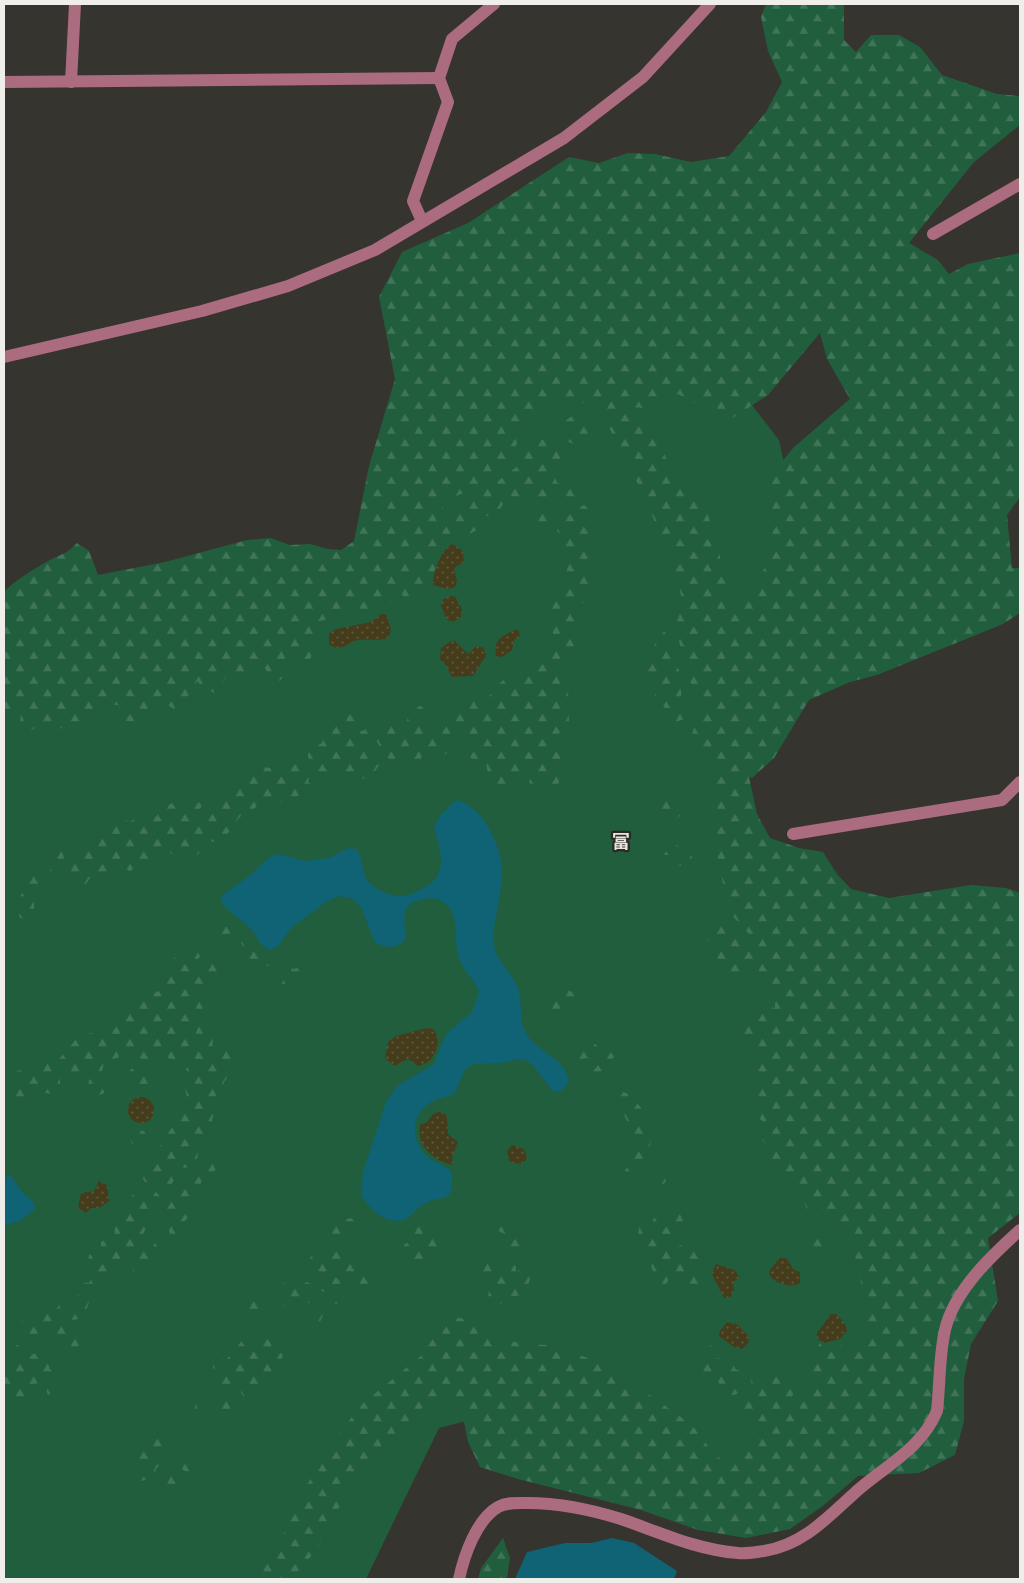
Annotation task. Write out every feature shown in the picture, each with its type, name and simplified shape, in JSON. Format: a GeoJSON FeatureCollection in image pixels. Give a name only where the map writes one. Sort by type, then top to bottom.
{"type":"FeatureCollection","features":[{"type":"Feature","properties":{"kind":"street"},"geometry":{"type":"LineString","coordinates":[[71,82],[75,4]]}},
{"type":"Feature","properties":{"kind":"street"},"geometry":{"type":"LineString","coordinates":[[422,221],[413,202],[448,102],[439,78],[452,39],[494,4]]}},
{"type":"Feature","properties":{"kind":"street"},"geometry":{"type":"LineString","coordinates":[[4,357],[202,311],[288,286],[374,250],[564,138],[605,108],[643,77],[710,4]]}},
{"type":"Feature","properties":{"kind":"street"},"geometry":{"type":"LineString","coordinates":[[4,82],[439,78]]}},
{"type":"Feature","properties":{"kind":"street"},"geometry":{"type":"LineString","coordinates":[[933,234],[1020,184]]}},
{"type":"Feature","properties":{"kind":"street"},"geometry":{"type":"LineString","coordinates":[[792,834],[1002,800],[1020,782]]}},
{"type":"Feature","properties":{"kind":"street"},"geometry":{"type":"LineString","coordinates":[[459,1579],[471,1544],[480,1527],[499,1506],[512,1503],[540,1503],[581,1510],[619,1519],[697,1544],[738,1553],[766,1551],[814,1531],[858,1490],[904,1456],[918,1443],[932,1423],[937,1411],[945,1329],[952,1312],[975,1276],[1020,1230]]}},
{"type":"Feature","properties":{"kind":"green space"},"geometry":{"type":"Polygon","coordinates":[[[766,4],[844,4],[844,40],[856,52],[871,35],[899,35],[920,47],[942,75],[997,94],[1020,96],[1020,125],[974,162],[909,243],[938,260],[949,274],[968,264],[1020,253],[1020,497],[1007,515],[1012,568],[1020,568],[1020,613],[1003,624],[877,675],[850,682],[809,700],[774,758],[752,778],[749,777],[757,814],[770,838],[799,848],[823,852],[837,874],[851,889],[889,898],[971,885],[1006,888],[1020,893],[1020,1213],[988,1238],[998,1301],[971,1344],[964,1379],[964,1421],[955,1455],[919,1473],[858,1476],[824,1505],[790,1529],[746,1538],[698,1530],[641,1510],[518,1479],[480,1467],[468,1442],[460,1402],[430,1401],[362,1464],[317,1549],[292,1579],[256,1579],[278,1546],[305,1488],[332,1443],[361,1405],[422,1355],[436,1334],[455,1317],[483,1323],[504,1339],[522,1344],[550,1345],[591,1359],[622,1375],[692,1425],[714,1454],[733,1468],[756,1427],[751,1423],[753,1416],[743,1419],[734,1412],[737,1404],[746,1400],[745,1395],[752,1385],[750,1378],[756,1372],[768,1378],[776,1375],[791,1383],[794,1391],[791,1401],[794,1405],[807,1393],[813,1360],[819,1359],[817,1354],[819,1344],[827,1339],[841,1343],[843,1353],[840,1359],[852,1359],[869,1317],[855,1256],[833,1214],[812,1215],[806,1207],[802,1195],[786,1185],[785,1173],[768,1166],[775,1153],[771,1152],[761,1138],[766,1124],[760,1119],[761,1109],[766,1100],[756,1095],[753,1080],[762,1055],[747,1051],[741,1042],[742,1030],[752,1020],[752,1010],[759,1003],[775,1008],[775,1002],[757,967],[755,957],[747,972],[731,979],[716,967],[719,946],[707,940],[713,921],[738,930],[744,943],[752,945],[750,935],[729,912],[715,846],[715,767],[689,744],[699,712],[675,627],[683,604],[674,567],[643,494],[597,404],[550,400],[526,426],[512,453],[481,485],[443,502],[443,514],[471,502],[524,461],[527,444],[545,439],[556,446],[565,457],[553,474],[558,484],[570,477],[577,484],[576,500],[563,503],[557,499],[550,505],[552,514],[548,526],[537,521],[544,509],[529,488],[524,499],[515,506],[503,504],[496,516],[484,516],[480,528],[468,535],[453,528],[452,537],[445,546],[441,559],[419,598],[406,603],[402,594],[389,604],[320,621],[321,636],[310,659],[294,661],[280,681],[268,673],[259,659],[248,681],[236,678],[231,671],[215,693],[205,689],[197,681],[190,694],[174,709],[164,703],[150,706],[139,723],[122,720],[119,705],[99,704],[80,740],[65,732],[64,728],[43,730],[41,723],[27,734],[20,724],[21,711],[4,715],[4,592],[26,574],[68,551],[77,543],[89,551],[98,575],[165,562],[247,540],[271,538],[290,545],[310,544],[341,550],[354,541],[369,466],[395,379],[379,297],[402,252],[468,223],[569,157],[599,163],[628,153],[655,154],[691,162],[729,156],[766,112],[782,82],[768,51],[761,17],[766,4]],[[820,333],[768,395],[728,421],[678,394],[646,408],[630,407],[658,441],[670,466],[701,495],[713,530],[733,607],[755,583],[774,554],[766,481],[794,447],[850,399],[827,359],[820,333]]]}},
{"type":"Feature","properties":{"kind":"green space"},"geometry":{"type":"Polygon","coordinates":[[[437,307],[689,324],[779,440],[822,638],[725,720],[885,1317],[852,1445],[693,1506],[553,1399],[439,1428],[366,1579],[4,1579],[4,647],[380,573],[437,307]]]}},
{"type":"Feature","properties":{"kind":"green space"},"geometry":{"type":"Polygon","coordinates":[[[574,415],[589,423],[592,436],[574,444],[563,440],[560,424],[574,415]]]}},
{"type":"Feature","properties":{"kind":"green space"},"geometry":{"type":"Polygon","coordinates":[[[584,505],[590,510],[594,535],[590,546],[594,559],[588,567],[592,583],[590,599],[576,607],[573,614],[577,625],[570,630],[576,644],[571,648],[566,648],[563,678],[568,690],[569,722],[564,731],[558,734],[562,766],[558,785],[545,785],[534,790],[529,782],[532,775],[525,773],[518,782],[510,783],[499,791],[490,783],[486,764],[493,760],[492,756],[486,754],[476,763],[469,756],[467,741],[454,731],[446,745],[449,751],[443,756],[435,752],[432,756],[421,757],[421,764],[392,764],[377,742],[379,727],[385,725],[384,719],[394,716],[400,723],[406,724],[408,717],[419,706],[428,708],[427,719],[433,725],[444,712],[476,690],[485,701],[502,681],[510,678],[512,683],[520,682],[532,661],[541,659],[549,642],[554,637],[550,611],[567,571],[563,557],[566,551],[563,536],[557,531],[560,521],[565,516],[565,509],[573,507],[577,509],[584,505]]]}},
{"type":"Feature","properties":{"kind":"green space"},"geometry":{"type":"Polygon","coordinates":[[[665,632],[672,646],[673,661],[680,675],[684,712],[684,719],[673,723],[668,715],[671,708],[665,708],[657,702],[655,695],[662,686],[646,673],[645,663],[656,651],[653,634],[665,632]]]}},
{"type":"Feature","properties":{"kind":"green space"},"geometry":{"type":"Polygon","coordinates":[[[348,714],[357,715],[359,722],[356,729],[364,731],[366,727],[371,728],[373,734],[370,740],[381,763],[371,776],[362,779],[357,775],[348,778],[342,775],[321,782],[314,781],[309,772],[306,776],[311,784],[309,788],[312,790],[306,800],[298,796],[267,808],[257,806],[237,820],[237,826],[219,840],[212,842],[203,829],[207,846],[193,857],[181,856],[177,853],[158,854],[158,863],[151,865],[137,862],[135,868],[130,871],[126,869],[124,873],[117,872],[114,868],[105,876],[99,873],[92,875],[86,884],[80,887],[72,885],[70,866],[78,855],[80,842],[85,837],[91,840],[96,836],[101,821],[114,825],[124,819],[129,822],[138,817],[143,820],[147,815],[156,817],[161,809],[178,800],[186,807],[194,800],[202,804],[200,810],[204,813],[209,801],[222,797],[222,789],[243,786],[248,775],[257,777],[264,767],[270,768],[274,773],[296,760],[301,763],[300,768],[306,767],[309,771],[308,754],[313,746],[321,744],[323,741],[321,731],[327,724],[335,725],[339,729],[344,727],[348,714]]]}},
{"type":"Feature","properties":{"kind":"green space"},"geometry":{"type":"Polygon","coordinates":[[[669,790],[678,800],[680,816],[669,826],[658,813],[655,796],[669,790]]]}},
{"type":"Feature","properties":{"kind":"green space"},"geometry":{"type":"Polygon","coordinates":[[[675,844],[681,848],[683,853],[692,856],[690,865],[678,866],[676,855],[664,855],[665,845],[675,844]]]}},
{"type":"Feature","properties":{"kind":"green space"},"geometry":{"type":"Polygon","coordinates":[[[59,849],[63,850],[64,861],[68,862],[66,871],[58,877],[53,876],[50,871],[51,864],[57,860],[54,855],[59,849]]]}},
{"type":"Feature","properties":{"kind":"green space"},"geometry":{"type":"Polygon","coordinates":[[[30,871],[36,876],[42,873],[47,884],[41,887],[40,895],[34,897],[34,909],[25,920],[19,917],[19,898],[26,888],[23,882],[30,871]]]}},
{"type":"Feature","properties":{"kind":"green space"},"geometry":{"type":"Polygon","coordinates":[[[218,923],[227,927],[233,926],[238,931],[235,935],[227,935],[220,941],[212,936],[211,930],[218,923]]]}},
{"type":"Feature","properties":{"kind":"green space"},"geometry":{"type":"Polygon","coordinates":[[[246,927],[254,943],[261,941],[264,944],[262,954],[268,953],[275,959],[269,966],[265,966],[261,973],[248,977],[245,972],[250,965],[243,958],[246,952],[241,943],[244,938],[241,934],[246,927]]]}},
{"type":"Feature","properties":{"kind":"green space"},"geometry":{"type":"Polygon","coordinates":[[[195,948],[200,956],[197,962],[201,965],[208,959],[218,956],[229,962],[224,974],[214,978],[198,997],[193,995],[188,1004],[192,1011],[188,1017],[194,1027],[189,1038],[190,1044],[186,1049],[181,1048],[182,1057],[173,1062],[163,1053],[165,1047],[162,1044],[150,1062],[140,1058],[138,1052],[132,1052],[125,1047],[124,1038],[132,1034],[127,1032],[120,1020],[122,1014],[129,1011],[137,998],[158,992],[166,980],[163,977],[164,969],[175,957],[183,957],[185,950],[195,948]]]}},
{"type":"Feature","properties":{"kind":"green space"},"geometry":{"type":"Polygon","coordinates":[[[303,965],[306,966],[306,973],[289,989],[282,988],[281,984],[284,980],[280,975],[281,971],[288,966],[294,969],[303,965]]]}},
{"type":"Feature","properties":{"kind":"green space"},"geometry":{"type":"Polygon","coordinates":[[[585,987],[593,994],[574,1004],[567,1003],[565,1011],[554,1022],[545,1018],[542,1010],[543,1001],[550,996],[563,1000],[568,990],[576,994],[579,988],[585,987]]]}},
{"type":"Feature","properties":{"kind":"green space"},"geometry":{"type":"Polygon","coordinates":[[[200,1000],[208,1001],[208,1008],[205,1012],[209,1012],[207,1022],[214,1027],[212,1051],[215,1056],[218,1056],[219,1047],[226,1050],[231,1046],[238,1048],[243,1056],[239,1063],[232,1065],[226,1072],[228,1076],[224,1082],[224,1091],[221,1095],[214,1096],[220,1103],[212,1119],[213,1126],[209,1131],[211,1134],[208,1139],[199,1143],[196,1162],[191,1167],[180,1167],[178,1177],[173,1181],[170,1189],[163,1191],[155,1183],[145,1182],[141,1176],[144,1165],[158,1149],[176,1119],[180,1109],[178,1105],[180,1100],[187,1098],[185,1088],[193,1083],[186,1069],[201,1047],[196,1037],[199,1026],[194,1012],[200,1000]]]}},
{"type":"Feature","properties":{"kind":"green space"},"geometry":{"type":"Polygon","coordinates":[[[102,1023],[116,1026],[121,1031],[121,1035],[114,1044],[121,1044],[122,1051],[118,1058],[105,1060],[102,1071],[94,1073],[90,1069],[87,1076],[80,1079],[72,1072],[60,1076],[60,1087],[52,1094],[45,1093],[38,1097],[32,1095],[30,1105],[24,1108],[16,1104],[8,1094],[15,1079],[14,1072],[20,1070],[28,1076],[38,1062],[56,1063],[77,1038],[83,1039],[86,1034],[94,1033],[95,1027],[102,1023]]]}},
{"type":"Feature","properties":{"kind":"green space"},"geometry":{"type":"Polygon","coordinates":[[[591,1043],[597,1045],[599,1051],[593,1060],[585,1058],[580,1063],[574,1059],[573,1055],[578,1049],[583,1050],[591,1043]]]}},
{"type":"Feature","properties":{"kind":"green space"},"geometry":{"type":"Polygon","coordinates":[[[610,1051],[614,1057],[609,1062],[612,1066],[608,1068],[609,1078],[602,1082],[597,1079],[598,1076],[593,1075],[593,1071],[602,1061],[604,1053],[610,1051]]]}},
{"type":"Feature","properties":{"kind":"green space"},"geometry":{"type":"Polygon","coordinates":[[[139,1066],[147,1069],[150,1077],[147,1085],[139,1088],[131,1085],[128,1077],[131,1069],[139,1066]]]}},
{"type":"Feature","properties":{"kind":"green space"},"geometry":{"type":"Polygon","coordinates":[[[98,1075],[105,1078],[108,1085],[105,1092],[98,1095],[91,1092],[88,1085],[91,1078],[98,1075]]]}},
{"type":"Feature","properties":{"kind":"green space"},"geometry":{"type":"Polygon","coordinates":[[[612,1091],[621,1091],[628,1094],[628,1102],[637,1103],[641,1108],[640,1115],[645,1117],[646,1122],[643,1128],[653,1133],[649,1149],[644,1153],[645,1164],[639,1176],[630,1178],[624,1172],[628,1166],[625,1157],[630,1147],[628,1143],[633,1138],[628,1134],[633,1124],[628,1123],[621,1109],[624,1104],[612,1098],[612,1091]]]}},
{"type":"Feature","properties":{"kind":"green space"},"geometry":{"type":"Polygon","coordinates":[[[137,1130],[144,1131],[149,1141],[148,1147],[141,1152],[137,1145],[132,1144],[129,1136],[137,1130]]]}},
{"type":"Feature","properties":{"kind":"green space"},"geometry":{"type":"Polygon","coordinates":[[[218,1155],[213,1178],[206,1182],[201,1181],[196,1203],[190,1215],[183,1222],[177,1238],[170,1235],[165,1211],[171,1203],[171,1197],[193,1179],[193,1172],[200,1167],[203,1161],[218,1155]]]}},
{"type":"Feature","properties":{"kind":"green space"},"geometry":{"type":"Polygon","coordinates":[[[657,1170],[663,1172],[666,1181],[659,1191],[651,1188],[648,1182],[649,1172],[654,1174],[657,1170]]]}},
{"type":"Feature","properties":{"kind":"green space"},"geometry":{"type":"Polygon","coordinates":[[[148,1185],[159,1195],[158,1202],[152,1205],[149,1221],[144,1232],[136,1247],[131,1250],[133,1255],[149,1236],[158,1247],[152,1258],[155,1263],[141,1273],[134,1274],[132,1264],[127,1263],[118,1266],[109,1281],[89,1295],[90,1299],[86,1311],[81,1312],[78,1319],[72,1320],[68,1314],[80,1292],[78,1288],[82,1282],[89,1283],[92,1278],[88,1268],[92,1264],[88,1262],[89,1255],[101,1250],[101,1242],[115,1233],[114,1227],[120,1222],[121,1212],[130,1204],[133,1194],[148,1185]]]}},
{"type":"Feature","properties":{"kind":"green space"},"geometry":{"type":"Polygon","coordinates":[[[673,1210],[680,1214],[683,1221],[680,1226],[673,1228],[673,1238],[668,1242],[671,1247],[669,1252],[673,1253],[676,1247],[681,1245],[687,1251],[692,1249],[699,1257],[697,1263],[700,1267],[697,1273],[700,1275],[698,1290],[691,1292],[686,1287],[690,1280],[685,1275],[677,1280],[671,1275],[666,1284],[659,1284],[650,1264],[652,1256],[645,1254],[643,1250],[646,1242],[638,1236],[639,1228],[643,1225],[650,1227],[654,1218],[663,1218],[667,1212],[673,1210]]]}},
{"type":"Feature","properties":{"kind":"green space"},"geometry":{"type":"Polygon","coordinates":[[[338,1214],[342,1220],[351,1218],[356,1223],[349,1232],[352,1238],[342,1243],[338,1240],[330,1243],[324,1237],[324,1231],[329,1227],[328,1222],[338,1214]]]}},
{"type":"Feature","properties":{"kind":"green space"},"geometry":{"type":"Polygon","coordinates":[[[502,1223],[505,1228],[510,1226],[518,1232],[518,1239],[529,1246],[528,1252],[521,1259],[511,1257],[507,1249],[512,1237],[496,1230],[497,1225],[502,1223]]]}},
{"type":"Feature","properties":{"kind":"green space"},"geometry":{"type":"Polygon","coordinates":[[[410,1227],[425,1227],[428,1240],[441,1235],[450,1239],[446,1250],[439,1254],[438,1260],[434,1263],[427,1261],[422,1269],[413,1267],[410,1262],[412,1254],[404,1250],[404,1245],[410,1241],[407,1236],[410,1227]]]}},
{"type":"Feature","properties":{"kind":"green space"},"geometry":{"type":"Polygon","coordinates":[[[823,1233],[830,1237],[828,1252],[821,1256],[815,1254],[811,1245],[816,1237],[823,1233]]]}},
{"type":"Feature","properties":{"kind":"green space"},"geometry":{"type":"Polygon","coordinates":[[[334,1244],[340,1245],[343,1250],[347,1246],[353,1248],[356,1254],[354,1265],[366,1268],[374,1276],[374,1282],[369,1286],[356,1285],[350,1280],[351,1273],[341,1272],[336,1260],[334,1276],[342,1282],[343,1287],[340,1290],[343,1295],[338,1303],[332,1305],[329,1303],[329,1294],[319,1290],[322,1285],[311,1278],[315,1269],[307,1264],[314,1251],[319,1252],[323,1256],[328,1252],[331,1253],[334,1244]]]}},
{"type":"Feature","properties":{"kind":"green space"},"geometry":{"type":"Polygon","coordinates":[[[491,1260],[498,1264],[504,1260],[511,1261],[516,1267],[516,1272],[522,1268],[531,1274],[526,1294],[506,1298],[497,1307],[488,1304],[489,1284],[478,1279],[485,1263],[491,1260]]]}},
{"type":"Feature","properties":{"kind":"green space"},"geometry":{"type":"Polygon","coordinates":[[[293,1277],[298,1278],[302,1286],[306,1282],[312,1284],[315,1289],[313,1296],[320,1300],[321,1305],[317,1309],[323,1315],[320,1322],[316,1325],[309,1319],[311,1311],[318,1306],[318,1302],[311,1300],[310,1303],[301,1304],[297,1309],[291,1311],[283,1306],[285,1297],[289,1295],[281,1290],[280,1286],[293,1277]]]}},
{"type":"Feature","properties":{"kind":"green space"},"geometry":{"type":"Polygon","coordinates":[[[56,1297],[60,1307],[55,1320],[59,1326],[64,1321],[69,1320],[73,1325],[70,1334],[79,1336],[76,1350],[71,1352],[66,1349],[66,1345],[52,1344],[48,1339],[35,1341],[23,1334],[20,1322],[42,1313],[41,1307],[48,1298],[56,1297]]]}},
{"type":"Feature","properties":{"kind":"green space"},"geometry":{"type":"Polygon","coordinates":[[[255,1297],[263,1297],[269,1303],[269,1311],[263,1317],[255,1317],[249,1311],[249,1303],[255,1297]]]}},
{"type":"Feature","properties":{"kind":"green space"},"geometry":{"type":"Polygon","coordinates":[[[262,1334],[271,1335],[276,1348],[283,1355],[280,1363],[275,1365],[271,1360],[268,1364],[274,1372],[269,1381],[262,1373],[258,1374],[255,1366],[251,1365],[251,1361],[248,1360],[246,1353],[239,1352],[238,1346],[243,1339],[249,1339],[259,1350],[270,1355],[271,1359],[269,1350],[261,1347],[258,1342],[262,1334]]]}},
{"type":"Feature","properties":{"kind":"green space"},"geometry":{"type":"Polygon","coordinates":[[[14,1345],[18,1345],[20,1349],[25,1347],[32,1355],[45,1347],[53,1350],[54,1355],[49,1369],[57,1372],[58,1377],[55,1380],[56,1386],[53,1392],[48,1395],[45,1387],[38,1381],[35,1387],[38,1392],[34,1397],[25,1399],[18,1411],[10,1406],[11,1396],[4,1394],[4,1362],[9,1363],[14,1353],[11,1350],[14,1345]]]}},
{"type":"Feature","properties":{"kind":"green space"},"geometry":{"type":"Polygon","coordinates":[[[712,1345],[718,1351],[717,1358],[731,1361],[736,1370],[745,1370],[745,1386],[740,1392],[728,1395],[721,1392],[720,1384],[710,1374],[706,1375],[700,1371],[699,1365],[705,1357],[703,1349],[712,1345]]]}},
{"type":"Feature","properties":{"kind":"green space"},"geometry":{"type":"Polygon","coordinates":[[[229,1356],[235,1359],[236,1365],[242,1362],[248,1365],[249,1370],[256,1373],[256,1379],[265,1387],[255,1401],[247,1401],[241,1393],[241,1386],[223,1389],[217,1384],[218,1376],[222,1371],[213,1368],[213,1363],[222,1357],[225,1362],[229,1356]]]}},
{"type":"Feature","properties":{"kind":"green space"},"geometry":{"type":"Polygon","coordinates":[[[229,1393],[238,1400],[230,1408],[235,1418],[225,1423],[220,1417],[216,1418],[212,1413],[217,1406],[221,1408],[223,1397],[229,1393]]]}},
{"type":"Feature","properties":{"kind":"green space"},"geometry":{"type":"Polygon","coordinates":[[[192,1401],[197,1404],[197,1413],[208,1417],[204,1428],[196,1426],[193,1413],[188,1410],[186,1402],[192,1401]]]}},
{"type":"Feature","properties":{"kind":"green space"},"geometry":{"type":"Polygon","coordinates":[[[155,1430],[163,1435],[168,1446],[163,1454],[164,1460],[155,1470],[166,1481],[165,1485],[158,1490],[151,1485],[152,1479],[140,1481],[135,1472],[143,1464],[139,1462],[135,1450],[146,1445],[148,1437],[155,1430]]]}},
{"type":"Feature","properties":{"kind":"green space"},"geometry":{"type":"Polygon","coordinates":[[[182,1459],[191,1460],[195,1467],[189,1473],[180,1468],[174,1472],[183,1479],[184,1485],[177,1491],[171,1491],[167,1483],[170,1475],[162,1469],[168,1460],[173,1460],[178,1464],[182,1459]]]}},
{"type":"Feature","properties":{"kind":"green space"},"geometry":{"type":"Polygon","coordinates":[[[503,1538],[510,1558],[507,1579],[478,1579],[481,1568],[503,1538]]]}},
{"type":"Feature","properties":{"kind":"sand"},"geometry":{"type":"Polygon","coordinates":[[[452,544],[462,550],[464,559],[454,569],[457,581],[455,587],[448,589],[433,585],[438,562],[444,551],[452,544]]]}},
{"type":"Feature","properties":{"kind":"sand"},"geometry":{"type":"Polygon","coordinates":[[[451,596],[456,597],[458,604],[462,608],[461,617],[453,622],[447,620],[441,606],[443,599],[451,596]]]}},
{"type":"Feature","properties":{"kind":"sand"},"geometry":{"type":"Polygon","coordinates":[[[383,613],[387,616],[391,630],[388,638],[359,640],[337,648],[329,644],[329,633],[336,629],[371,622],[383,613]]]}},
{"type":"Feature","properties":{"kind":"sand"},"geometry":{"type":"Polygon","coordinates":[[[514,630],[518,630],[520,636],[514,640],[512,650],[502,657],[496,656],[495,650],[499,639],[514,630]]]}},
{"type":"Feature","properties":{"kind":"sand"},"geometry":{"type":"Polygon","coordinates":[[[451,641],[455,641],[468,654],[476,646],[484,648],[486,656],[473,676],[452,677],[446,665],[440,660],[441,648],[451,641]]]}},
{"type":"Feature","properties":{"kind":"sand"},"geometry":{"type":"Polygon","coordinates":[[[427,1028],[433,1029],[438,1040],[436,1052],[429,1061],[418,1066],[408,1059],[394,1066],[385,1058],[388,1042],[396,1036],[427,1028]]]}},
{"type":"Feature","properties":{"kind":"sand"},"geometry":{"type":"Polygon","coordinates":[[[141,1097],[150,1101],[154,1110],[150,1119],[141,1123],[132,1119],[128,1110],[132,1101],[141,1097]]]}},
{"type":"Feature","properties":{"kind":"sand"},"geometry":{"type":"Polygon","coordinates":[[[444,1113],[447,1117],[448,1134],[458,1142],[452,1156],[453,1165],[439,1160],[432,1155],[420,1138],[421,1123],[426,1123],[433,1114],[444,1113]]]}},
{"type":"Feature","properties":{"kind":"sand"},"geometry":{"type":"Polygon","coordinates":[[[512,1145],[524,1149],[527,1157],[524,1162],[509,1161],[507,1151],[512,1145]]]}},
{"type":"Feature","properties":{"kind":"sand"},"geometry":{"type":"Polygon","coordinates":[[[99,1181],[107,1185],[109,1201],[99,1208],[91,1208],[86,1213],[78,1207],[81,1193],[94,1191],[99,1181]]]}},
{"type":"Feature","properties":{"kind":"sand"},"geometry":{"type":"Polygon","coordinates":[[[780,1258],[786,1258],[794,1270],[800,1272],[800,1283],[784,1284],[770,1276],[769,1271],[780,1258]]]}},
{"type":"Feature","properties":{"kind":"sand"},"geometry":{"type":"Polygon","coordinates":[[[716,1264],[734,1270],[740,1277],[733,1282],[734,1292],[729,1298],[724,1298],[712,1274],[716,1264]]]}},
{"type":"Feature","properties":{"kind":"sand"},"geometry":{"type":"Polygon","coordinates":[[[831,1314],[836,1314],[842,1320],[847,1331],[840,1339],[824,1343],[817,1338],[817,1333],[831,1314]]]}},
{"type":"Feature","properties":{"kind":"sand"},"geometry":{"type":"Polygon","coordinates":[[[727,1322],[737,1324],[749,1337],[748,1343],[742,1349],[734,1347],[719,1336],[720,1331],[727,1322]]]}},
{"type":"Feature","properties":{"kind":"water"},"geometry":{"type":"Polygon","coordinates":[[[457,800],[471,807],[479,814],[494,838],[501,858],[502,877],[494,928],[494,945],[498,957],[513,977],[518,988],[521,1017],[526,1033],[531,1040],[562,1066],[569,1080],[563,1090],[553,1092],[533,1065],[525,1060],[517,1059],[502,1063],[474,1064],[466,1068],[454,1094],[437,1099],[422,1109],[418,1116],[415,1130],[418,1144],[422,1151],[451,1171],[452,1189],[450,1194],[424,1204],[409,1217],[395,1221],[381,1216],[369,1206],[361,1194],[363,1172],[386,1102],[397,1086],[434,1064],[446,1034],[472,1012],[479,992],[463,967],[458,955],[456,928],[452,912],[447,905],[434,898],[416,901],[408,907],[406,912],[406,938],[399,945],[388,947],[375,943],[361,907],[353,899],[339,896],[326,902],[291,928],[279,945],[270,950],[261,944],[247,925],[224,906],[221,902],[221,896],[249,876],[271,856],[279,854],[305,861],[329,858],[349,848],[356,849],[366,878],[376,888],[385,893],[402,896],[412,894],[429,884],[439,872],[441,855],[434,827],[441,814],[457,800]]]}},
{"type":"Feature","properties":{"kind":"water"},"geometry":{"type":"Polygon","coordinates":[[[10,1175],[22,1192],[33,1201],[35,1209],[21,1220],[4,1226],[4,1177],[10,1175]]]}},
{"type":"Feature","properties":{"kind":"water"},"geometry":{"type":"Polygon","coordinates":[[[612,1538],[634,1543],[677,1571],[674,1579],[515,1579],[527,1552],[565,1543],[591,1543],[612,1538]]]}},
{"type":"Feature","properties":{"kind":"district","name":"富"},"geometry":{"type":"Point","coordinates":[621,842]}}]}
